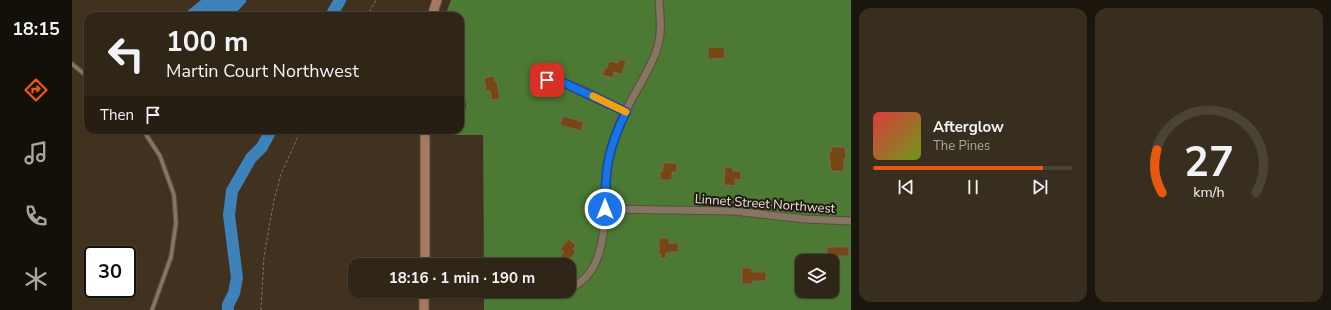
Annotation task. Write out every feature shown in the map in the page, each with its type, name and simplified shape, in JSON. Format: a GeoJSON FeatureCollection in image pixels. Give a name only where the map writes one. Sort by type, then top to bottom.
{"type":"FeatureCollection","features":[{"type":"Feature","properties":{"kind":"street"},"geometry":{"type":"LineString","coordinates":[[433,12],[436,0]]}},
{"type":"Feature","properties":{"kind":"street"},"geometry":{"type":"LineString","coordinates":[[576,284],[586,277],[598,258],[601,246],[607,167],[610,152],[613,141],[626,112],[653,62],[659,45],[661,33],[659,0]]}},
{"type":"Feature","properties":{"kind":"street"},"geometry":{"type":"LineString","coordinates":[[536,82],[547,80],[562,82],[626,112]]}},
{"type":"Feature","properties":{"kind":"street"},"geometry":{"type":"LineString","coordinates":[[425,134],[425,258]]}},
{"type":"Feature","properties":{"kind":"street","name":"Linnet Street Northwest"},"geometry":{"type":"LineString","coordinates":[[605,209],[734,212],[805,220],[851,221]]}},
{"type":"Feature","properties":{"kind":"street"},"geometry":{"type":"LineString","coordinates":[[424,298],[424,310]]}},
{"type":"Feature","properties":{"kind":"lane"},"geometry":{"type":"LineString","coordinates":[[72,64],[84,74]]}},
{"type":"Feature","properties":{"kind":"lane"},"geometry":{"type":"LineString","coordinates":[[146,134],[160,156],[174,194],[176,223],[171,256],[152,310]]}},
{"type":"Feature","properties":{"kind":"path"},"geometry":{"type":"LineString","coordinates":[[369,12],[376,0]]}},
{"type":"Feature","properties":{"kind":"path"},"geometry":{"type":"LineString","coordinates":[[261,310],[264,256],[274,200],[281,174],[299,134]]}},
{"type":"Feature","properties":{"kind":"green space"},"geometry":{"type":"Polygon","coordinates":[[[451,0],[851,0],[851,310],[484,310],[484,298],[576,298],[576,258],[484,258],[483,135],[434,134],[464,134],[466,105],[464,93],[464,12],[446,12],[451,0]]]}},
{"type":"Feature","properties":{"kind":"water"},"geometry":{"type":"Polygon","coordinates":[[[201,0],[247,1],[237,12],[186,12],[201,0]]]}},
{"type":"Feature","properties":{"kind":"building"},"geometry":{"type":"Polygon","coordinates":[[[724,47],[725,58],[708,59],[708,48],[724,47]]]}},
{"type":"Feature","properties":{"kind":"building"},"geometry":{"type":"Polygon","coordinates":[[[619,59],[626,61],[622,74],[614,72],[613,78],[602,75],[605,68],[607,68],[609,61],[618,63],[619,59]]]}},
{"type":"Feature","properties":{"kind":"building"},"geometry":{"type":"Polygon","coordinates":[[[494,76],[495,82],[497,82],[500,99],[492,100],[490,91],[486,91],[484,78],[494,76]]]}},
{"type":"Feature","properties":{"kind":"building"},"geometry":{"type":"Polygon","coordinates":[[[563,116],[584,122],[581,131],[560,125],[563,116]]]}},
{"type":"Feature","properties":{"kind":"building"},"geometry":{"type":"Polygon","coordinates":[[[831,147],[845,147],[846,159],[844,159],[844,171],[831,171],[829,152],[831,152],[831,147]]]}},
{"type":"Feature","properties":{"kind":"building"},"geometry":{"type":"Polygon","coordinates":[[[663,163],[677,163],[677,172],[672,172],[672,180],[660,180],[660,171],[663,171],[663,163]]]}},
{"type":"Feature","properties":{"kind":"building"},"geometry":{"type":"Polygon","coordinates":[[[725,167],[733,168],[733,171],[741,171],[741,180],[735,179],[735,186],[724,185],[725,167]]]}},
{"type":"Feature","properties":{"kind":"building"},"geometry":{"type":"Polygon","coordinates":[[[659,238],[669,238],[669,243],[678,243],[678,252],[666,253],[666,258],[661,258],[661,254],[659,254],[659,238]]]}},
{"type":"Feature","properties":{"kind":"building"},"geometry":{"type":"Polygon","coordinates":[[[569,239],[576,246],[573,249],[576,252],[571,258],[561,258],[560,257],[564,252],[560,249],[569,239]]]}},
{"type":"Feature","properties":{"kind":"building"},"geometry":{"type":"Polygon","coordinates":[[[827,247],[849,247],[849,256],[827,254],[827,247]]]}},
{"type":"Feature","properties":{"kind":"building"},"geometry":{"type":"Polygon","coordinates":[[[742,268],[752,268],[752,272],[766,272],[766,281],[752,281],[752,284],[742,284],[742,268]]]}},
{"type":"Feature","properties":{"kind":"waterway"},"geometry":{"type":"LineString","coordinates":[[333,12],[340,0]]}},
{"type":"Feature","properties":{"kind":"waterway"},"geometry":{"type":"LineString","coordinates":[[228,310],[228,305],[234,293],[237,278],[229,215],[232,191],[251,158],[262,147],[269,134]]}},
{"type":"Feature","properties":{"kind":"slow traffic"},"geometry":{"type":"LineString","coordinates":[[593,96],[626,112]]}},
{"type":"Feature","properties":{"kind":"route"},"geometry":{"type":"LineString","coordinates":[[547,80],[562,82],[626,112],[613,141],[610,152],[607,167],[605,209]]}}]}
